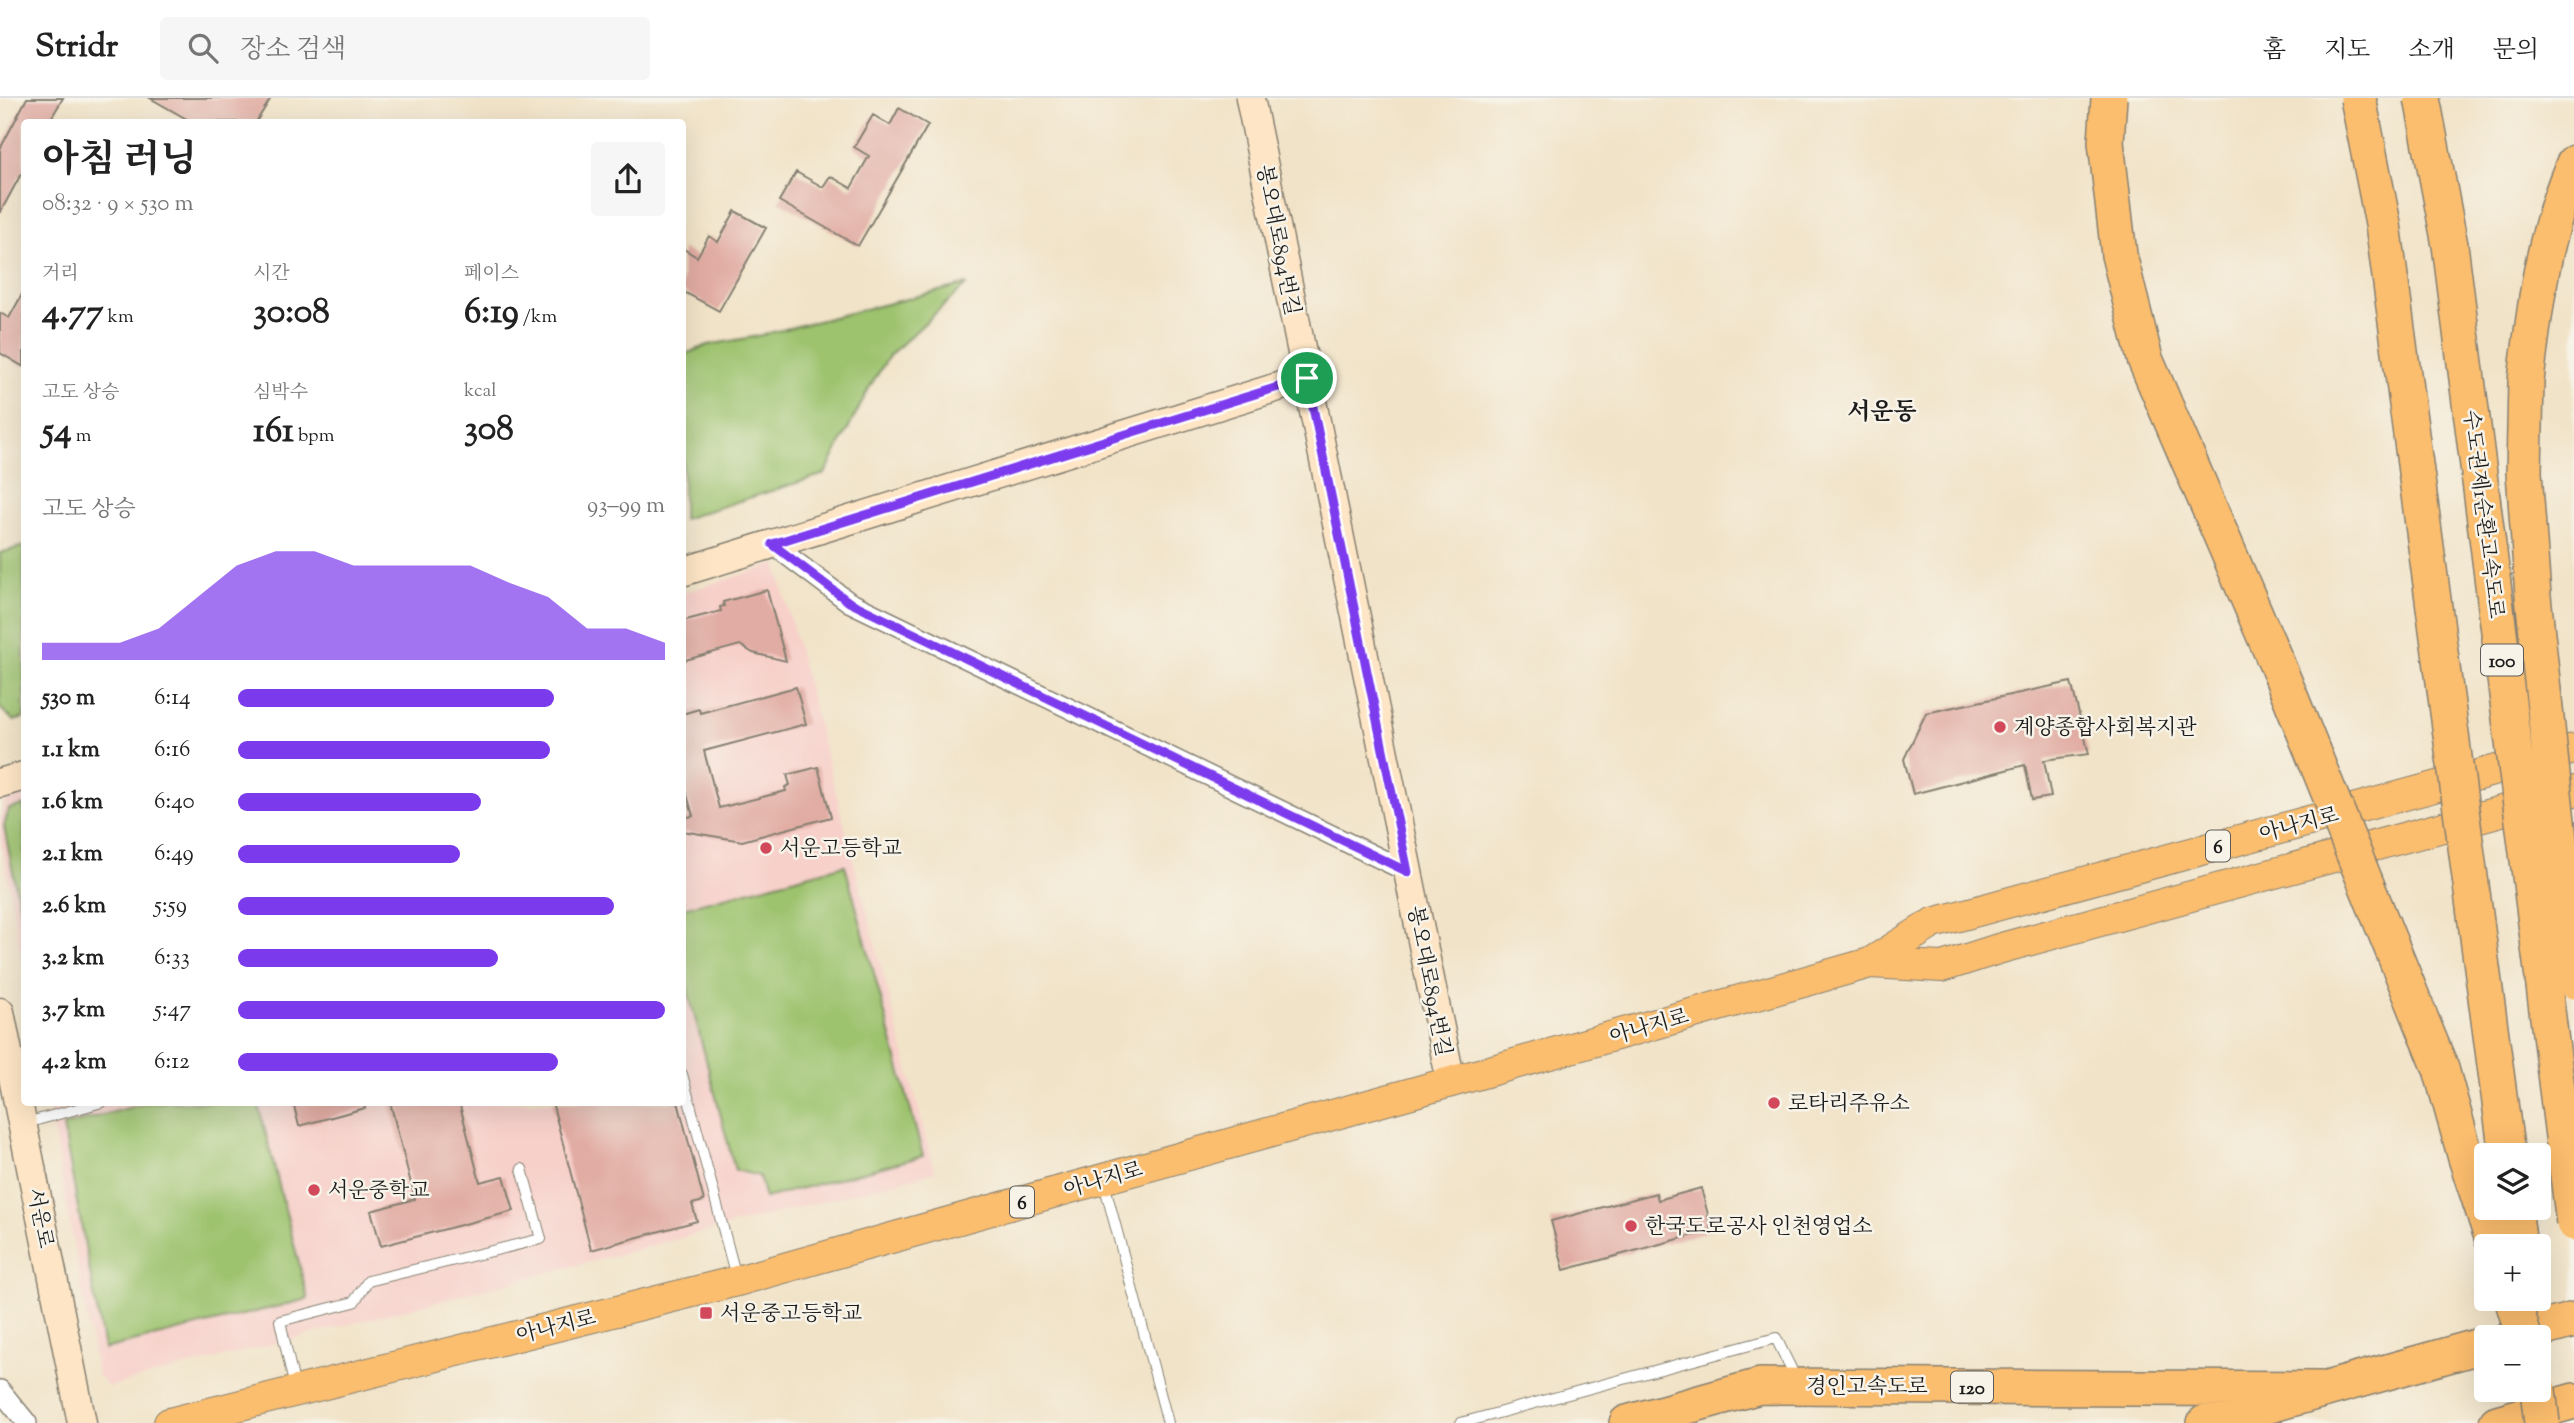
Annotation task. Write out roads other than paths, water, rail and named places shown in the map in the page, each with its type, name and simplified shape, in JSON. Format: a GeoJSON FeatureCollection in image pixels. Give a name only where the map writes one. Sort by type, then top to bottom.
{"type":"FeatureCollection","features":[{"type":"Feature","properties":{"kind":"highway"},"geometry":{"type":"LineString","coordinates":[[2109,98],[2106,142],[2119,255],[2145,359],[2286,687],[2441,1069],[2491,1234]]}},
{"type":"Feature","properties":{"kind":"highway"},"geometry":{"type":"LineString","coordinates":[[2358,98],[2383,224],[2505,1143]]}},
{"type":"Feature","properties":{"kind":"highway","name":"수도권제1순환고속도로"},"geometry":{"type":"LineString","coordinates":[[2422,98],[2450,245],[2574,1223]]}},
{"type":"Feature","properties":{"kind":"highway"},"geometry":{"type":"LineString","coordinates":[[2574,163],[2557,201],[2539,276],[2526,381],[2524,472],[2533,596],[2574,981]]}},
{"type":"Feature","properties":{"kind":"highway"},"geometry":{"type":"LineString","coordinates":[[2551,1326],[2574,1320]]}},
{"type":"Feature","properties":{"kind":"highway","name":"경인고속도로"},"geometry":{"type":"LineString","coordinates":[[2205,1423],[2474,1348]]}},
{"type":"Feature","properties":{"kind":"highway","name":"경인고속도로"},"geometry":{"type":"LineString","coordinates":[[1627,1423],[1760,1386],[2322,1389]]}},
{"type":"Feature","properties":{"kind":"highway"},"geometry":{"type":"LineString","coordinates":[[2497,1423],[2574,1401]]}},
{"type":"Feature","properties":{"kind":"highway"},"geometry":{"type":"LineString","coordinates":[[2539,1402],[2542,1423]]}},
{"type":"Feature","properties":{"kind":"main road","name":"아나지로"},"geometry":{"type":"LineString","coordinates":[[169,1423],[737,1281],[1103,1180],[1870,963],[1933,923],[2574,749]]}},
{"type":"Feature","properties":{"kind":"main road","name":"아나지로"},"geometry":{"type":"LineString","coordinates":[[1870,963],[1941,967],[2574,791]]}},
{"type":"Feature","properties":{"kind":"street","name":"봉오대로894번길"},"geometry":{"type":"LineString","coordinates":[[1250,98],[1451,1082]]}},
{"type":"Feature","properties":{"kind":"street"},"geometry":{"type":"LineString","coordinates":[[686,571],[1307,378]]}},
{"type":"Feature","properties":{"kind":"street"},"geometry":{"type":"LineString","coordinates":[[772,544],[849,602],[1408,872]]}},
{"type":"Feature","properties":{"kind":"street"},"geometry":{"type":"LineString","coordinates":[[0,783],[21,777]]}},
{"type":"Feature","properties":{"kind":"street","name":"서운로"},"geometry":{"type":"LineString","coordinates":[[0,1012],[20,1086],[21,1105]]}},
{"type":"Feature","properties":{"kind":"street","name":"서운로"},"geometry":{"type":"LineString","coordinates":[[21,1106],[22,1124],[82,1423]]}},
{"type":"Feature","properties":{"kind":"street"},"geometry":{"type":"LineString","coordinates":[[0,1390],[27,1423]]}},
{"type":"Feature","properties":{"kind":"lane"},"geometry":{"type":"LineString","coordinates":[[686,1089],[737,1281]]}},
{"type":"Feature","properties":{"kind":"lane"},"geometry":{"type":"LineString","coordinates":[[22,1124],[87,1106]]}},
{"type":"Feature","properties":{"kind":"lane"},"geometry":{"type":"LineString","coordinates":[[296,1392],[280,1321],[354,1302],[368,1282],[541,1238],[523,1169]]}},
{"type":"Feature","properties":{"kind":"lane"},"geometry":{"type":"LineString","coordinates":[[1103,1180],[1168,1423]]}},
{"type":"Feature","properties":{"kind":"lane"},"geometry":{"type":"LineString","coordinates":[[1461,1423],[1776,1338],[1800,1386]]}},
{"type":"Feature","properties":{"kind":"place","name":"계양종합사회복지관"},"geometry":{"type":"Point","coordinates":[2000,727]}},
{"type":"Feature","properties":{"kind":"place","name":"서운고등학교"},"geometry":{"type":"Point","coordinates":[766,848]}},
{"type":"Feature","properties":{"kind":"place","name":"로타리주유소"},"geometry":{"type":"Point","coordinates":[1774,1103]}},
{"type":"Feature","properties":{"kind":"place","name":"서운중학교"},"geometry":{"type":"Point","coordinates":[314,1190]}},
{"type":"Feature","properties":{"kind":"place","name":"한국도로공사 인천영업소"},"geometry":{"type":"Point","coordinates":[1631,1226]}},
{"type":"Feature","properties":{"kind":"place","name":"서운중고등학교"},"geometry":{"type":"Point","coordinates":[706,1313]}},
{"type":"Feature","properties":{"kind":"district","name":"서운동"},"geometry":{"type":"Point","coordinates":[1882,411]}}]}
